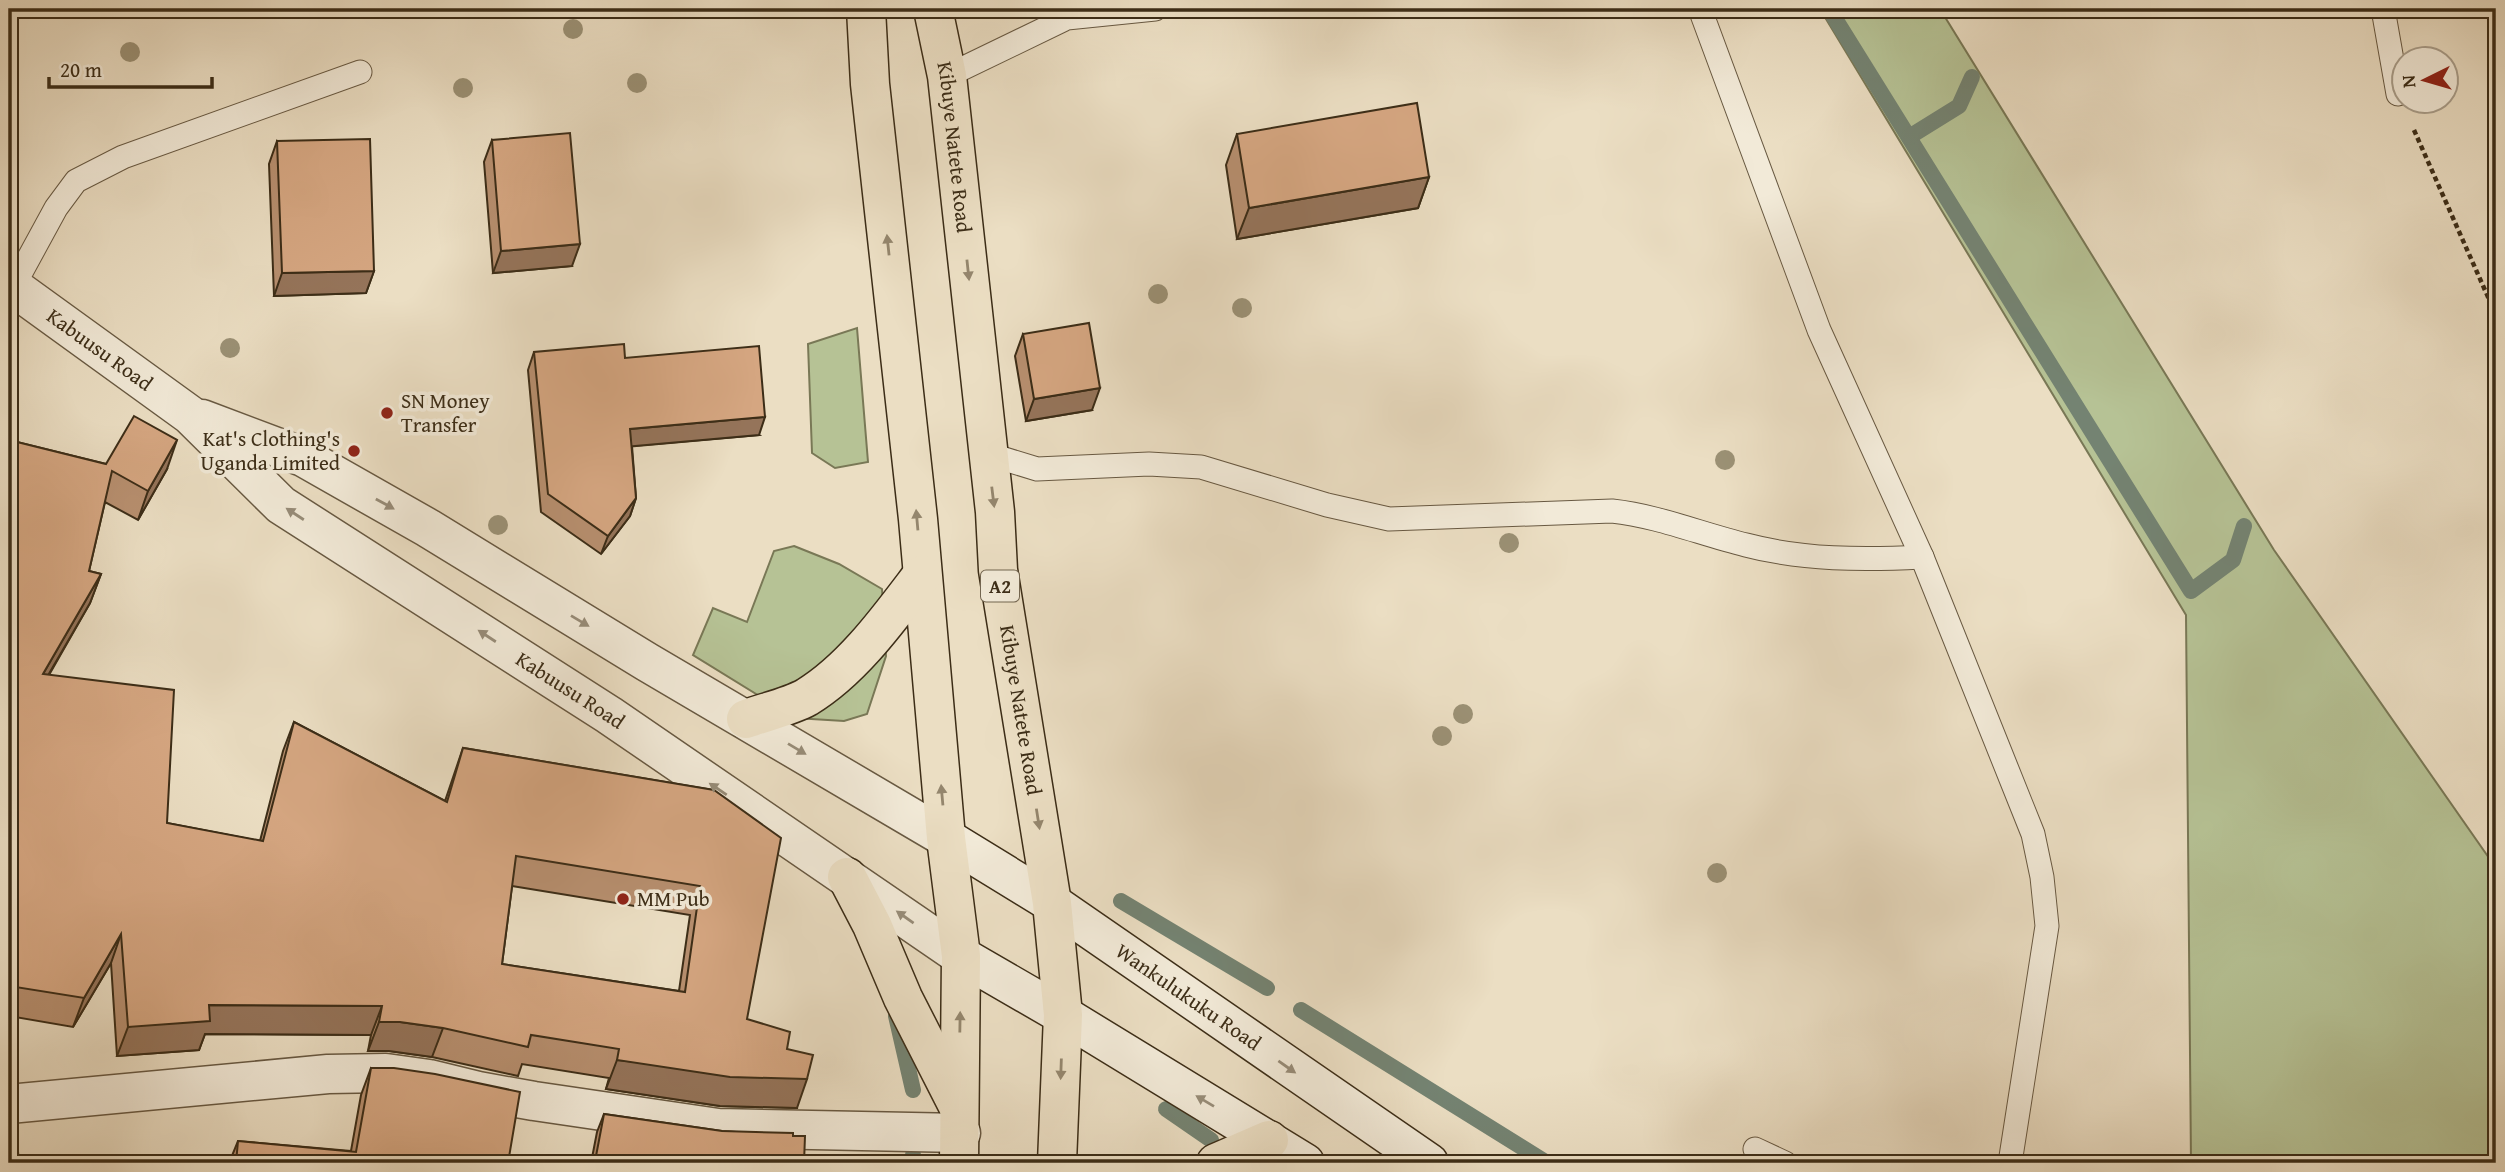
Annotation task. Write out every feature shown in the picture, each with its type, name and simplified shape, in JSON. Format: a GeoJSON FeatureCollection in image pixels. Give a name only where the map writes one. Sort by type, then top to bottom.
{"type":"FeatureCollection","features":[{"type":"Feature","properties":{"kind":"main road"},"geometry":{"type":"LineString","coordinates":[[866,9],[870,84],[915,492],[946,838],[961,956],[960,1135]]}},
{"type":"Feature","properties":{"kind":"main road","name":"Kibuye Natete Road"},"geometry":{"type":"LineString","coordinates":[[933,9],[947,76],[998,570],[1052,903],[1063,1014],[1057,1163]]}},
{"type":"Feature","properties":{"kind":"main road"},"geometry":{"type":"LineString","coordinates":[[746,719],[806,698],[839,671],[877,634],[922,575]]}},
{"type":"Feature","properties":{"kind":"main road"},"geometry":{"type":"LineString","coordinates":[[847,877],[872,925],[960,1135]]}},
{"type":"Feature","properties":{"kind":"main road"},"geometry":{"type":"LineString","coordinates":[[1216,1163],[1269,1140]]}},
{"type":"Feature","properties":{"kind":"street","name":"Kabuusu Road"},"geometry":{"type":"LineString","coordinates":[[11,285],[190,415],[281,505],[609,715],[961,956]]}},
{"type":"Feature","properties":{"kind":"street","name":"Kabuusu Road"},"geometry":{"type":"LineString","coordinates":[[190,415],[303,457],[428,528],[946,838]]}},
{"type":"Feature","properties":{"kind":"street","name":"Wankulukuku Road"},"geometry":{"type":"LineString","coordinates":[[946,838],[1052,903],[1429,1163]]}},
{"type":"Feature","properties":{"kind":"street"},"geometry":{"type":"LineString","coordinates":[[961,956],[1063,1014],[1305,1163]]}},
{"type":"Feature","properties":{"kind":"street"},"geometry":{"type":"LineString","coordinates":[[9,1104],[328,1074],[386,1073],[534,1101],[718,1128],[960,1135]]}},
{"type":"Feature","properties":{"kind":"lane"},"geometry":{"type":"LineString","coordinates":[[947,76],[1067,18],[1155,9]]}},
{"type":"Feature","properties":{"kind":"lane"},"geometry":{"type":"LineString","coordinates":[[1700,9],[1819,330],[1922,557],[2034,834],[2047,926],[2010,1163]]}},
{"type":"Feature","properties":{"kind":"lane"},"geometry":{"type":"LineString","coordinates":[[2383,9],[2390,48]]}},
{"type":"Feature","properties":{"kind":"lane"},"geometry":{"type":"LineString","coordinates":[[11,285],[56,208],[76,180],[123,157],[360,72]]}},
{"type":"Feature","properties":{"kind":"lane"},"geometry":{"type":"LineString","coordinates":[[988,454],[1037,470],[1149,464],[1201,467],[1327,505],[1389,519],[1612,511],[1639,514],[1749,546],[1786,553],[1835,558],[1922,557]]}},
{"type":"Feature","properties":{"kind":"lane"},"geometry":{"type":"LineString","coordinates":[[1755,1149],[1785,1163]]}},
{"type":"Feature","properties":{"kind":"path"},"geometry":{"type":"LineString","coordinates":[[2408,116],[2496,315]]}},
{"type":"Feature","properties":{"kind":"green space"},"geometry":{"type":"Polygon","coordinates":[[[1820,9],[1940,9],[2274,550],[2496,868],[2496,1163],[2191,1163],[2186,615],[1820,9]]]}},
{"type":"Feature","properties":{"kind":"green space"},"geometry":{"type":"Polygon","coordinates":[[[857,328],[868,462],[835,468],[812,453],[808,344],[857,328]]]}},
{"type":"Feature","properties":{"kind":"green space"},"geometry":{"type":"Polygon","coordinates":[[[794,546],[839,564],[882,589],[886,656],[867,714],[844,721],[795,718],[693,655],[713,608],[747,622],[774,551],[794,546]]]}},
{"type":"Feature","properties":{"kind":"building"},"geometry":{"type":"Polygon","coordinates":[[[9,14],[18,16],[9,57],[9,14]]]}},
{"type":"Feature","properties":{"kind":"building"},"geometry":{"type":"Polygon","coordinates":[[[1417,103],[1429,177],[1249,208],[1237,134],[1417,103]]]}},
{"type":"Feature","properties":{"kind":"building"},"geometry":{"type":"Polygon","coordinates":[[[570,133],[580,244],[501,251],[492,140],[570,133]]]}},
{"type":"Feature","properties":{"kind":"building"},"geometry":{"type":"Polygon","coordinates":[[[370,139],[374,271],[282,273],[277,141],[370,139]]]}},
{"type":"Feature","properties":{"kind":"building"},"geometry":{"type":"Polygon","coordinates":[[[1089,323],[1100,388],[1034,399],[1023,334],[1089,323]]]}},
{"type":"Feature","properties":{"kind":"building"},"geometry":{"type":"Polygon","coordinates":[[[624,344],[625,358],[759,346],[765,417],[630,429],[636,498],[608,536],[548,494],[534,352],[624,344]]]}},
{"type":"Feature","properties":{"kind":"building"},"geometry":{"type":"Polygon","coordinates":[[[134,416],[177,440],[148,491],[112,471],[89,571],[101,574],[43,674],[174,690],[167,823],[263,841],[294,722],[447,802],[463,748],[714,790],[781,838],[747,1019],[790,1032],[787,1049],[813,1055],[807,1079],[730,1077],[617,1060],[619,1049],[531,1035],[528,1047],[443,1028],[379,1022],[382,1006],[209,1005],[210,1021],[128,1027],[121,934],[84,998],[9,986],[9,440],[106,464],[134,416]],[[516,856],[502,964],[685,992],[700,886],[516,856]]]}},
{"type":"Feature","properties":{"kind":"building"},"geometry":{"type":"Polygon","coordinates":[[[371,1068],[394,1068],[435,1074],[520,1092],[508,1163],[236,1163],[238,1141],[356,1152],[371,1068]]]}},
{"type":"Feature","properties":{"kind":"building"},"geometry":{"type":"Polygon","coordinates":[[[604,1114],[722,1131],[793,1133],[793,1136],[805,1136],[804,1163],[624,1163],[596,1156],[604,1114]]]}},
{"type":"Feature","properties":{"kind":"building"},"geometry":{"type":"Polygon","coordinates":[[[15,1117],[19,1163],[9,1163],[9,1118],[15,1117]]]}},
{"type":"Feature","properties":{"kind":"waterway"},"geometry":{"type":"LineString","coordinates":[[1829,9],[2191,591],[2233,560],[2244,526]]}},
{"type":"Feature","properties":{"kind":"waterway"},"geometry":{"type":"LineString","coordinates":[[1909,137],[1959,106],[1972,77]]}},
{"type":"Feature","properties":{"kind":"waterway"},"geometry":{"type":"LineString","coordinates":[[1121,901],[1267,988]]}},
{"type":"Feature","properties":{"kind":"waterway"},"geometry":{"type":"LineString","coordinates":[[1301,1010],[1547,1163]]}},
{"type":"Feature","properties":{"kind":"waterway"},"geometry":{"type":"LineString","coordinates":[[896,1016],[913,1090]]}},
{"type":"Feature","properties":{"kind":"waterway"},"geometry":{"type":"LineString","coordinates":[[1166,1109],[1211,1140]]}},
{"type":"Feature","properties":{"kind":"waterway"},"geometry":{"type":"LineString","coordinates":[[913,1155],[913,1163]]}},
{"type":"Feature","properties":{"kind":"place","name":"SN Money Transfer"},"geometry":{"type":"Point","coordinates":[387,413]}},
{"type":"Feature","properties":{"kind":"place","name":"Kat's Clothing's Uganda Limited"},"geometry":{"type":"Point","coordinates":[354,451]}},
{"type":"Feature","properties":{"kind":"place","name":"MM Pub"},"geometry":{"type":"Point","coordinates":[623,899]}}]}
